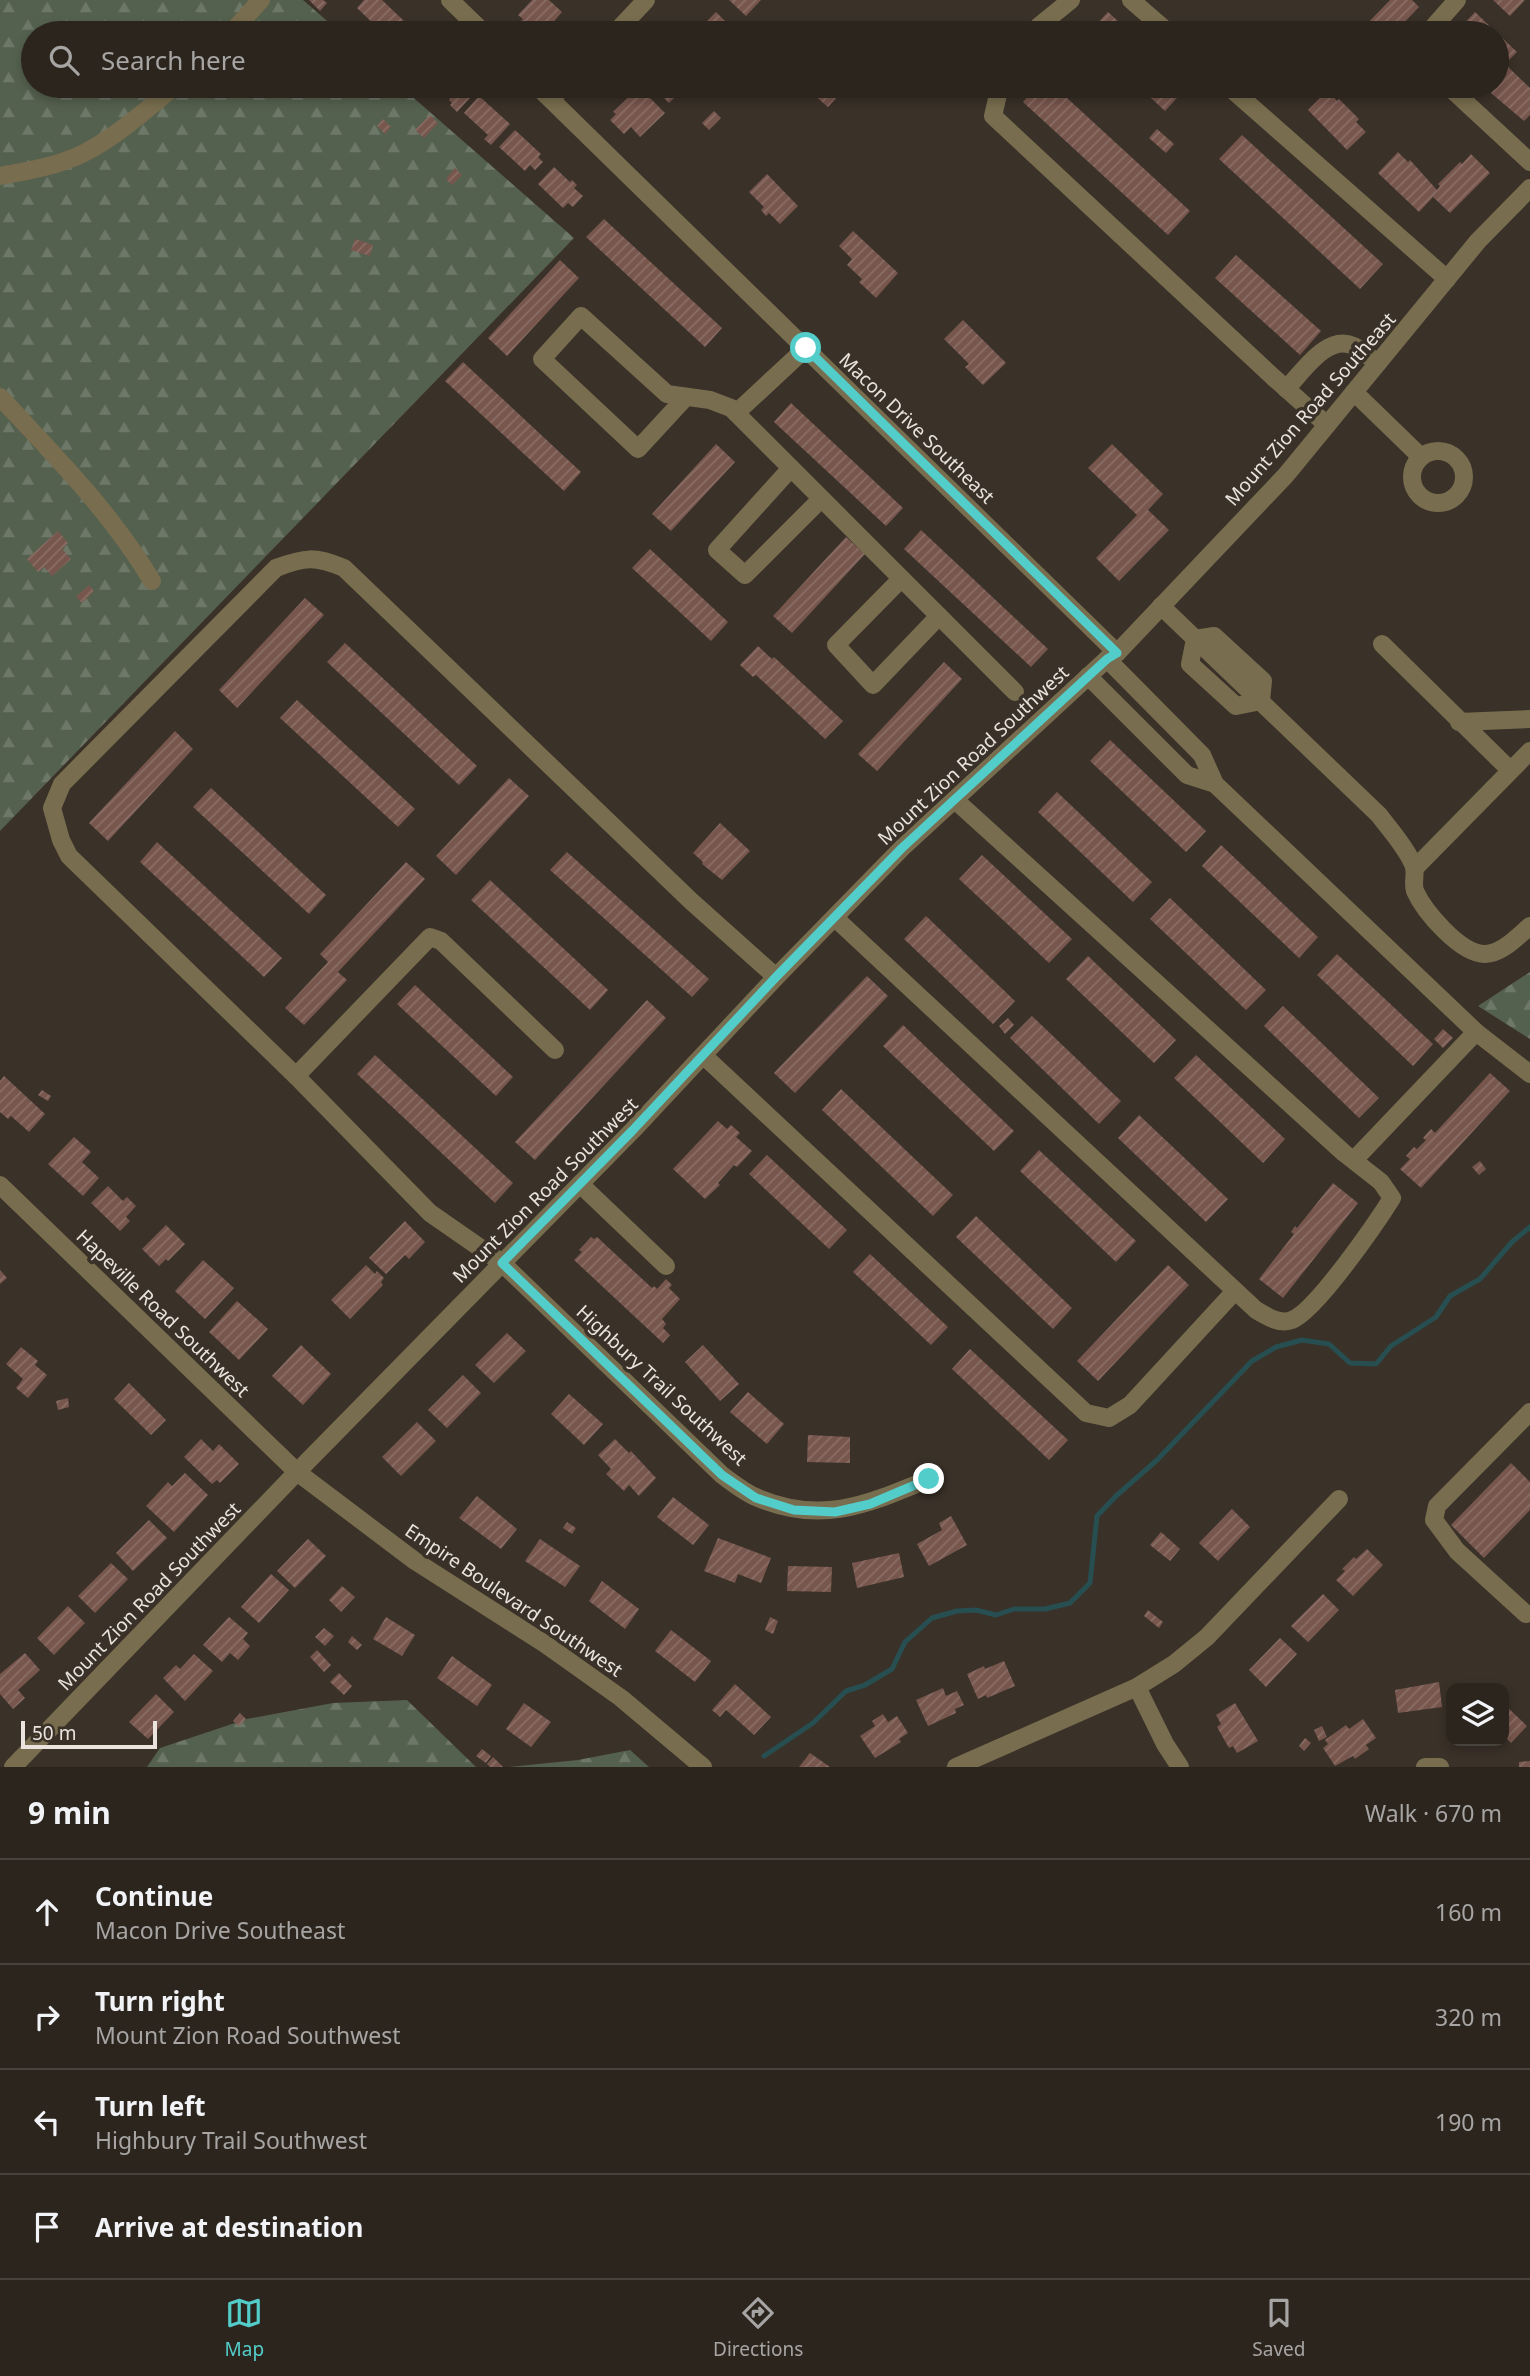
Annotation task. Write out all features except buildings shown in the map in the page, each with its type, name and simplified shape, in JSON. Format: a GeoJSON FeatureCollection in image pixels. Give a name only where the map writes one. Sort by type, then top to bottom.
{"type":"FeatureCollection","features":[{"type":"Feature","properties":{"kind":"street"},"geometry":{"type":"LineString","coordinates":[[242,21],[261,0]]}},
{"type":"Feature","properties":{"kind":"street"},"geometry":{"type":"LineString","coordinates":[[450,0],[472,21]]}},
{"type":"Feature","properties":{"kind":"street"},"geometry":{"type":"LineString","coordinates":[[626,21],[646,0]]}},
{"type":"Feature","properties":{"kind":"street"},"geometry":{"type":"LineString","coordinates":[[1045,21],[1070,0]]}},
{"type":"Feature","properties":{"kind":"street"},"geometry":{"type":"LineString","coordinates":[[1131,0],[1155,21]]}},
{"type":"Feature","properties":{"kind":"street"},"geometry":{"type":"LineString","coordinates":[[1438,21],[1457,0]]}},
{"type":"Feature","properties":{"kind":"street"},"geometry":{"type":"LineString","coordinates":[[0,176],[54,164],[82,154],[116,134],[160,98]]}},
{"type":"Feature","properties":{"kind":"street"},"geometry":{"type":"LineString","coordinates":[[997,98],[993,116],[1327,425]]}},
{"type":"Feature","properties":{"kind":"street"},"geometry":{"type":"LineString","coordinates":[[1242,98],[1447,279]]}},
{"type":"Feature","properties":{"kind":"street"},"geometry":{"type":"LineString","coordinates":[[1461,98],[1530,162]]}},
{"type":"Feature","properties":{"kind":"street","name":"Macon Drive Southeast"},"geometry":{"type":"LineString","coordinates":[[551,99],[806,348],[1112,656],[1202,755],[1215,784]]}},
{"type":"Feature","properties":{"kind":"street","name":"Mount Zion Road Southeast"},"geometry":{"type":"LineString","coordinates":[[1112,656],[1286,475],[1447,279],[1530,188]]}},
{"type":"Feature","properties":{"kind":"street"},"geometry":{"type":"LineString","coordinates":[[686,397],[638,449],[542,359],[581,316],[667,394],[710,400],[731,408],[1015,692]]}},
{"type":"Feature","properties":{"kind":"street"},"geometry":{"type":"LineString","coordinates":[[1286,389],[1319,354],[1338,344],[1352,345],[1378,363]]}},
{"type":"Feature","properties":{"kind":"street"},"geometry":{"type":"LineString","coordinates":[[736,413],[806,348]]}},
{"type":"Feature","properties":{"kind":"street"},"geometry":{"type":"LineString","coordinates":[[1354,392],[1421,457]]}},
{"type":"Feature","properties":{"kind":"street"},"geometry":{"type":"LineString","coordinates":[[0,397],[84,488],[133,549],[152,581]]}},
{"type":"Feature","properties":{"kind":"street"},"geometry":{"type":"LineString","coordinates":[[791,468],[717,550],[745,575],[821,499]]}},
{"type":"Feature","properties":{"kind":"street","name":"Highbury Trail Southwest"},"geometry":{"type":"LineString","coordinates":[[776,977],[691,901],[344,568],[319,558],[298,559],[276,568],[62,784],[52,808],[61,840],[69,856],[296,1076],[430,1213],[502,1263],[722,1475],[756,1498],[794,1510],[835,1512],[870,1504],[929,1479]]}},
{"type":"Feature","properties":{"kind":"street"},"geometry":{"type":"LineString","coordinates":[[901,579],[836,646],[873,685],[939,616]]}},
{"type":"Feature","properties":{"kind":"street"},"geometry":{"type":"LineString","coordinates":[[1161,606],[1195,639]]}},
{"type":"Feature","properties":{"kind":"street"},"geometry":{"type":"LineString","coordinates":[[1195,639],[1214,636],[1235,666],[1263,681],[1261,701]]}},
{"type":"Feature","properties":{"kind":"street"},"geometry":{"type":"LineString","coordinates":[[1195,639],[1191,664],[1216,688],[1236,706],[1261,701]]}},
{"type":"Feature","properties":{"kind":"street"},"geometry":{"type":"LineString","coordinates":[[1382,644],[1510,770]]}},
{"type":"Feature","properties":{"kind":"street","name":"Mount Zion Road Southwest"},"geometry":{"type":"LineString","coordinates":[[13,1767],[704,1056],[776,977],[902,848],[1112,656]]}},
{"type":"Feature","properties":{"kind":"street"},"geometry":{"type":"LineString","coordinates":[[1216,688],[1235,666]]}},
{"type":"Feature","properties":{"kind":"street"},"geometry":{"type":"LineString","coordinates":[[1088,676],[1187,775],[1215,784],[1475,1031],[1530,1073]]}},
{"type":"Feature","properties":{"kind":"street"},"geometry":{"type":"LineString","coordinates":[[1261,701],[1379,815],[1407,852],[1415,869],[1414,887],[1427,914],[1466,949],[1485,954],[1504,947],[1530,926]]}},
{"type":"Feature","properties":{"kind":"street"},"geometry":{"type":"LineString","coordinates":[[1459,722],[1530,719]]}},
{"type":"Feature","properties":{"kind":"street"},"geometry":{"type":"LineString","coordinates":[[1415,869],[1530,751]]}},
{"type":"Feature","properties":{"kind":"street"},"geometry":{"type":"LineString","coordinates":[[835,918],[1256,1310],[1276,1320],[1290,1321],[1305,1311],[1371,1233],[1392,1198],[1381,1182],[955,800]]}},
{"type":"Feature","properties":{"kind":"street"},"geometry":{"type":"LineString","coordinates":[[296,1076],[430,937],[441,941],[555,1050]]}},
{"type":"Feature","properties":{"kind":"street"},"geometry":{"type":"LineString","coordinates":[[1354,1160],[1475,1031]]}},
{"type":"Feature","properties":{"kind":"street"},"geometry":{"type":"LineString","coordinates":[[704,1056],[1086,1413],[1109,1418],[1130,1405],[1235,1291]]}},
{"type":"Feature","properties":{"kind":"street"},"geometry":{"type":"LineString","coordinates":[[580,1184],[666,1266]]}},
{"type":"Feature","properties":{"kind":"street","name":"Hapeville Road Southwest"},"geometry":{"type":"LineString","coordinates":[[0,1185],[297,1472]]}},
{"type":"Feature","properties":{"kind":"street"},"geometry":{"type":"LineString","coordinates":[[1528,1616],[1457,1551],[1434,1520],[1437,1506],[1530,1412]]}},
{"type":"Feature","properties":{"kind":"street","name":"Empire Boulevard Southwest"},"geometry":{"type":"LineString","coordinates":[[297,1472],[415,1561],[545,1644],[621,1698],[704,1767]]}},
{"type":"Feature","properties":{"kind":"street"},"geometry":{"type":"LineString","coordinates":[[956,1767],[1137,1687],[1174,1664],[1207,1637],[1339,1499]]}},
{"type":"Feature","properties":{"kind":"street"},"geometry":{"type":"LineString","coordinates":[[1528,1616],[1530,1594]]}},
{"type":"Feature","properties":{"kind":"street"},"geometry":{"type":"LineString","coordinates":[[1137,1687],[1165,1744],[1180,1767]]}},
{"type":"Feature","properties":{"kind":"street"},"geometry":{"type":"LineString","coordinates":[[1425,1767],[1440,1767]]}},
{"type":"Feature","properties":{"kind":"green space"},"geometry":{"type":"Polygon","coordinates":[[[0,0],[303,0],[327,21],[21,21],[21,98],[414,98],[574,238],[0,831],[0,0]]]}},
{"type":"Feature","properties":{"kind":"green space"},"geometry":{"type":"Polygon","coordinates":[[[1530,972],[1530,1039],[1478,1006],[1530,972]]]}},
{"type":"Feature","properties":{"kind":"green space"},"geometry":{"type":"Polygon","coordinates":[[[407,1700],[476,1767],[147,1767],[160,1748],[247,1719],[333,1703],[407,1700]]]}},
{"type":"Feature","properties":{"kind":"green space"},"geometry":{"type":"Polygon","coordinates":[[[630,1750],[649,1767],[509,1767],[578,1760],[630,1750]]]}},
{"type":"Feature","properties":{"kind":"waterway"},"geometry":{"type":"LineString","coordinates":[[764,1756],[813,1723],[846,1691],[865,1685],[892,1669],[905,1642],[932,1618],[957,1611],[976,1610],[996,1615],[1014,1609],[1045,1609],[1070,1603],[1090,1583],[1097,1516],[1157,1460],[1252,1361],[1276,1347],[1302,1340],[1329,1344],[1350,1363],[1376,1364],[1391,1346],[1436,1317],[1450,1296],[1480,1279],[1512,1242],[1530,1227]]}},
{"type":"Feature","properties":{"kind":"route"},"geometry":{"type":"LineString","coordinates":[[806,348],[1117,653],[1107,659],[902,848],[502,1263],[722,1475],[756,1498],[794,1510],[835,1512],[870,1504],[929,1479]]}}]}
